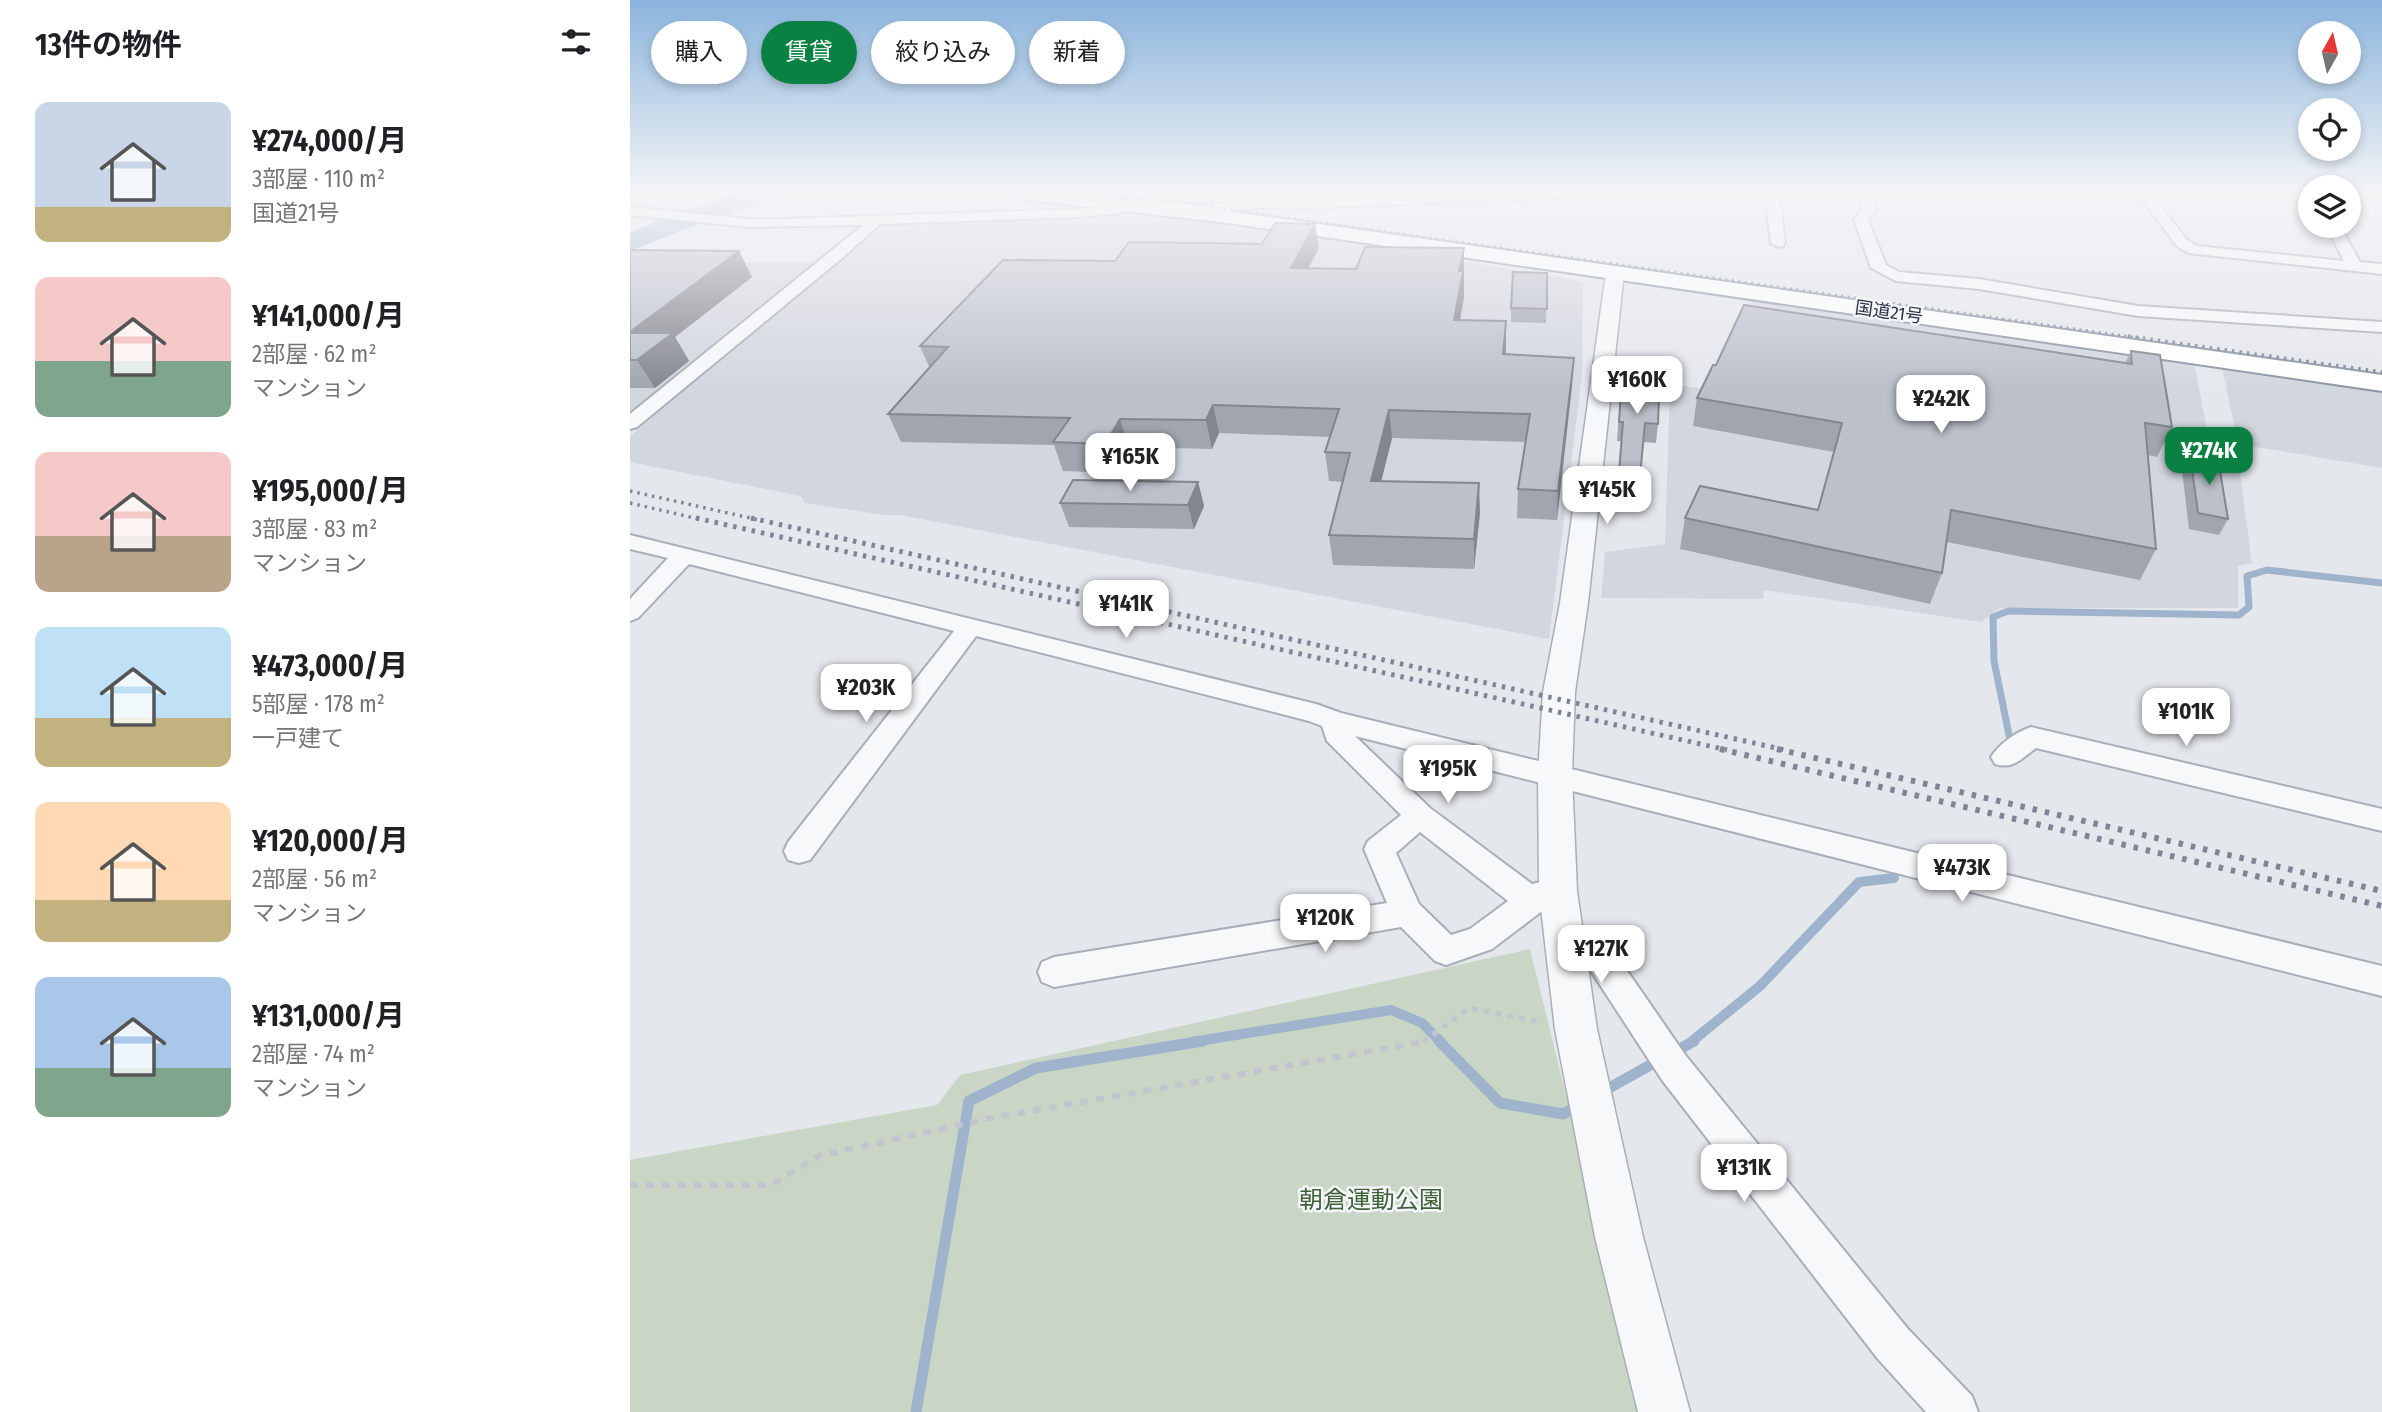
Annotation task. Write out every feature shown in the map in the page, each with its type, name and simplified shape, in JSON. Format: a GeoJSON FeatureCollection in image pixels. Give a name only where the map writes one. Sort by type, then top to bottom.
{"type":"FeatureCollection","features":[{"type":"Feature","properties":{"kind":"highway","name":"国道21号"},"geometry":{"type":"LineString","coordinates":[[1518,259],[2382,383]]}},
{"type":"Feature","properties":{"kind":"street"},"geometry":{"type":"LineString","coordinates":[[630,424],[832,259]]}},
{"type":"Feature","properties":{"kind":"street"},"geometry":{"type":"LineString","coordinates":[[1876,259],[1879,268],[1896,276],[1979,284],[2138,311],[2382,327]]}},
{"type":"Feature","properties":{"kind":"street"},"geometry":{"type":"LineString","coordinates":[[2282,259],[2382,269]]}},
{"type":"Feature","properties":{"kind":"street"},"geometry":{"type":"LineString","coordinates":[[2350,259],[2354,266]]}},
{"type":"Feature","properties":{"kind":"street"},"geometry":{"type":"LineString","coordinates":[[1615,273],[1574,603],[1559,692],[1545,896],[1565,950],[1576,1029],[1619,1237],[1664,1412]]}},
{"type":"Feature","properties":{"kind":"street"},"geometry":{"type":"LineString","coordinates":[[630,542],[2382,981]]}},
{"type":"Feature","properties":{"kind":"street"},"geometry":{"type":"LineString","coordinates":[[630,613],[684,555]]}},
{"type":"Feature","properties":{"kind":"street"},"geometry":{"type":"LineString","coordinates":[[799,851],[971,626]]}},
{"type":"Feature","properties":{"kind":"street"},"geometry":{"type":"LineString","coordinates":[[1335,720],[1338,734],[1420,816],[1545,896]]}},
{"type":"Feature","properties":{"kind":"street"},"geometry":{"type":"LineString","coordinates":[[2005,757],[2031,737],[2382,820]]}},
{"type":"Feature","properties":{"kind":"street"},"geometry":{"type":"LineString","coordinates":[[1420,816],[1379,849],[1406,913],[1446,951],[1481,939],[1545,896]]}},
{"type":"Feature","properties":{"kind":"street"},"geometry":{"type":"LineString","coordinates":[[1054,972],[1406,913]]}},
{"type":"Feature","properties":{"kind":"street"},"geometry":{"type":"LineString","coordinates":[[1565,950],[1598,956],[1674,1068],[1893,1345],[1956,1412]]}},
{"type":"Feature","properties":{"kind":"path"},"geometry":{"type":"LineString","coordinates":[[630,1185],[771,1185],[819,1156],[978,1121],[1426,1042],[1469,1008],[1576,1029]]}},
{"type":"Feature","properties":{"kind":"shaded area"},"geometry":{"type":"Polygon","coordinates":[[[841,259],[1447,259],[1571,279],[1583,284],[1582,374],[1549,639],[900,515],[804,503],[801,496],[630,462],[630,436],[841,259]]]}},
{"type":"Feature","properties":{"kind":"shaded area"},"geometry":{"type":"Polygon","coordinates":[[[819,262],[630,414],[630,263],[819,262]]]}},
{"type":"Feature","properties":{"kind":"shaded area"},"geometry":{"type":"Polygon","coordinates":[[[1753,299],[2194,362],[2214,468],[2240,473],[2252,563],[2238,566],[2238,608],[1999,608],[1981,622],[1764,590],[1763,599],[1601,598],[1605,552],[1665,544],[1670,384],[1712,390],[1753,299]]]}},
{"type":"Feature","properties":{"kind":"shaded area"},"geometry":{"type":"Polygon","coordinates":[[[2222,366],[2382,390],[2382,468],[2238,444],[2222,366]]]}},
{"type":"Feature","properties":{"kind":"green space","name":"朝倉運動公園"},"geometry":{"type":"Polygon","coordinates":[[[1530,949],[1644,1412],[630,1412],[630,1160],[937,1105],[960,1075],[1530,949]]]}},
{"type":"Feature","properties":{"kind":"building"},"geometry":{"type":"Polygon","coordinates":[[[630,259],[728,259],[630,332],[630,259]]]}},
{"type":"Feature","properties":{"kind":"building"},"geometry":{"type":"Polygon","coordinates":[[[1296,259],[1291,268],[1356,269],[1360,259],[1462,259],[1459,271],[1463,271],[1454,320],[1506,321],[1503,354],[1574,358],[1558,491],[1518,489],[1530,414],[1389,410],[1371,481],[1479,483],[1474,539],[1329,535],[1350,453],[1325,452],[1339,409],[1213,405],[1206,420],[1120,419],[1105,444],[1053,442],[1070,418],[888,414],[948,347],[920,346],[1003,260],[1296,259]]]}},
{"type":"Feature","properties":{"kind":"building"},"geometry":{"type":"Polygon","coordinates":[[[1513,272],[1547,273],[1547,309],[1511,308],[1513,272]]]}},
{"type":"Feature","properties":{"kind":"building"},"geometry":{"type":"Polygon","coordinates":[[[1744,305],[2132,364],[2131,351],[2160,355],[2172,427],[2145,423],[2156,549],[1951,510],[1942,573],[1685,518],[1700,486],[1818,510],[1842,423],[1697,398],[1744,305]]]}},
{"type":"Feature","properties":{"kind":"building"},"geometry":{"type":"Polygon","coordinates":[[[630,333],[673,333],[637,360],[630,360],[630,333]]]}},
{"type":"Feature","properties":{"kind":"building"},"geometry":{"type":"Polygon","coordinates":[[[1623,362],[1660,364],[1658,424],[1645,423],[1639,487],[1618,485],[1623,422],[1619,422],[1623,362]]]}},
{"type":"Feature","properties":{"kind":"building"},"geometry":{"type":"Polygon","coordinates":[[[2190,454],[2218,459],[2228,519],[2198,513],[2190,454]]]}},
{"type":"Feature","properties":{"kind":"building"},"geometry":{"type":"Polygon","coordinates":[[[1073,480],[1198,482],[1188,505],[1060,503],[1073,480]]]}},
{"type":"Feature","properties":{"kind":"waterway"},"geometry":{"type":"LineString","coordinates":[[2009,735],[1994,661],[1993,617],[2008,611],[2239,615],[2249,607],[2247,576],[2267,570],[2382,583]]}},
{"type":"Feature","properties":{"kind":"waterway"},"geometry":{"type":"LineString","coordinates":[[1691,1042],[1760,986],[1859,882],[1894,878]]}},
{"type":"Feature","properties":{"kind":"waterway"},"geometry":{"type":"LineString","coordinates":[[1192,1042],[1391,1010],[1422,1023],[1441,1042]]}},
{"type":"Feature","properties":{"kind":"waterway"},"geometry":{"type":"LineString","coordinates":[[916,1412],[969,1101],[1036,1068],[1203,1041]]}},
{"type":"Feature","properties":{"kind":"waterway"},"geometry":{"type":"LineString","coordinates":[[1439,1041],[1500,1103],[1563,1114],[1579,1105]]}},
{"type":"Feature","properties":{"kind":"waterway"},"geometry":{"type":"LineString","coordinates":[[1673,1053],[1694,1041]]}},
{"type":"Feature","properties":{"kind":"waterway"},"geometry":{"type":"LineString","coordinates":[[1602,1092],[1661,1059]]}},
{"type":"Feature","properties":{"kind":"railway"},"geometry":{"type":"LineString","coordinates":[[1580,259],[2140,338]]}},
{"type":"Feature","properties":{"kind":"railway"},"geometry":{"type":"LineString","coordinates":[[2128,336],[2382,372]]}},
{"type":"Feature","properties":{"kind":"railway"},"geometry":{"type":"LineString","coordinates":[[630,491],[759,520]]}},
{"type":"Feature","properties":{"kind":"railway"},"geometry":{"type":"LineString","coordinates":[[630,503],[703,520]]}},
{"type":"Feature","properties":{"kind":"railway"},"geometry":{"type":"LineString","coordinates":[[696,518],[1727,750]]}},
{"type":"Feature","properties":{"kind":"railway"},"geometry":{"type":"LineString","coordinates":[[751,518],[1785,750]]}},
{"type":"Feature","properties":{"kind":"railway"},"geometry":{"type":"LineString","coordinates":[[1720,749],[2382,906]]}},
{"type":"Feature","properties":{"kind":"railway"},"geometry":{"type":"LineString","coordinates":[[1777,749],[2382,891]]}}]}
